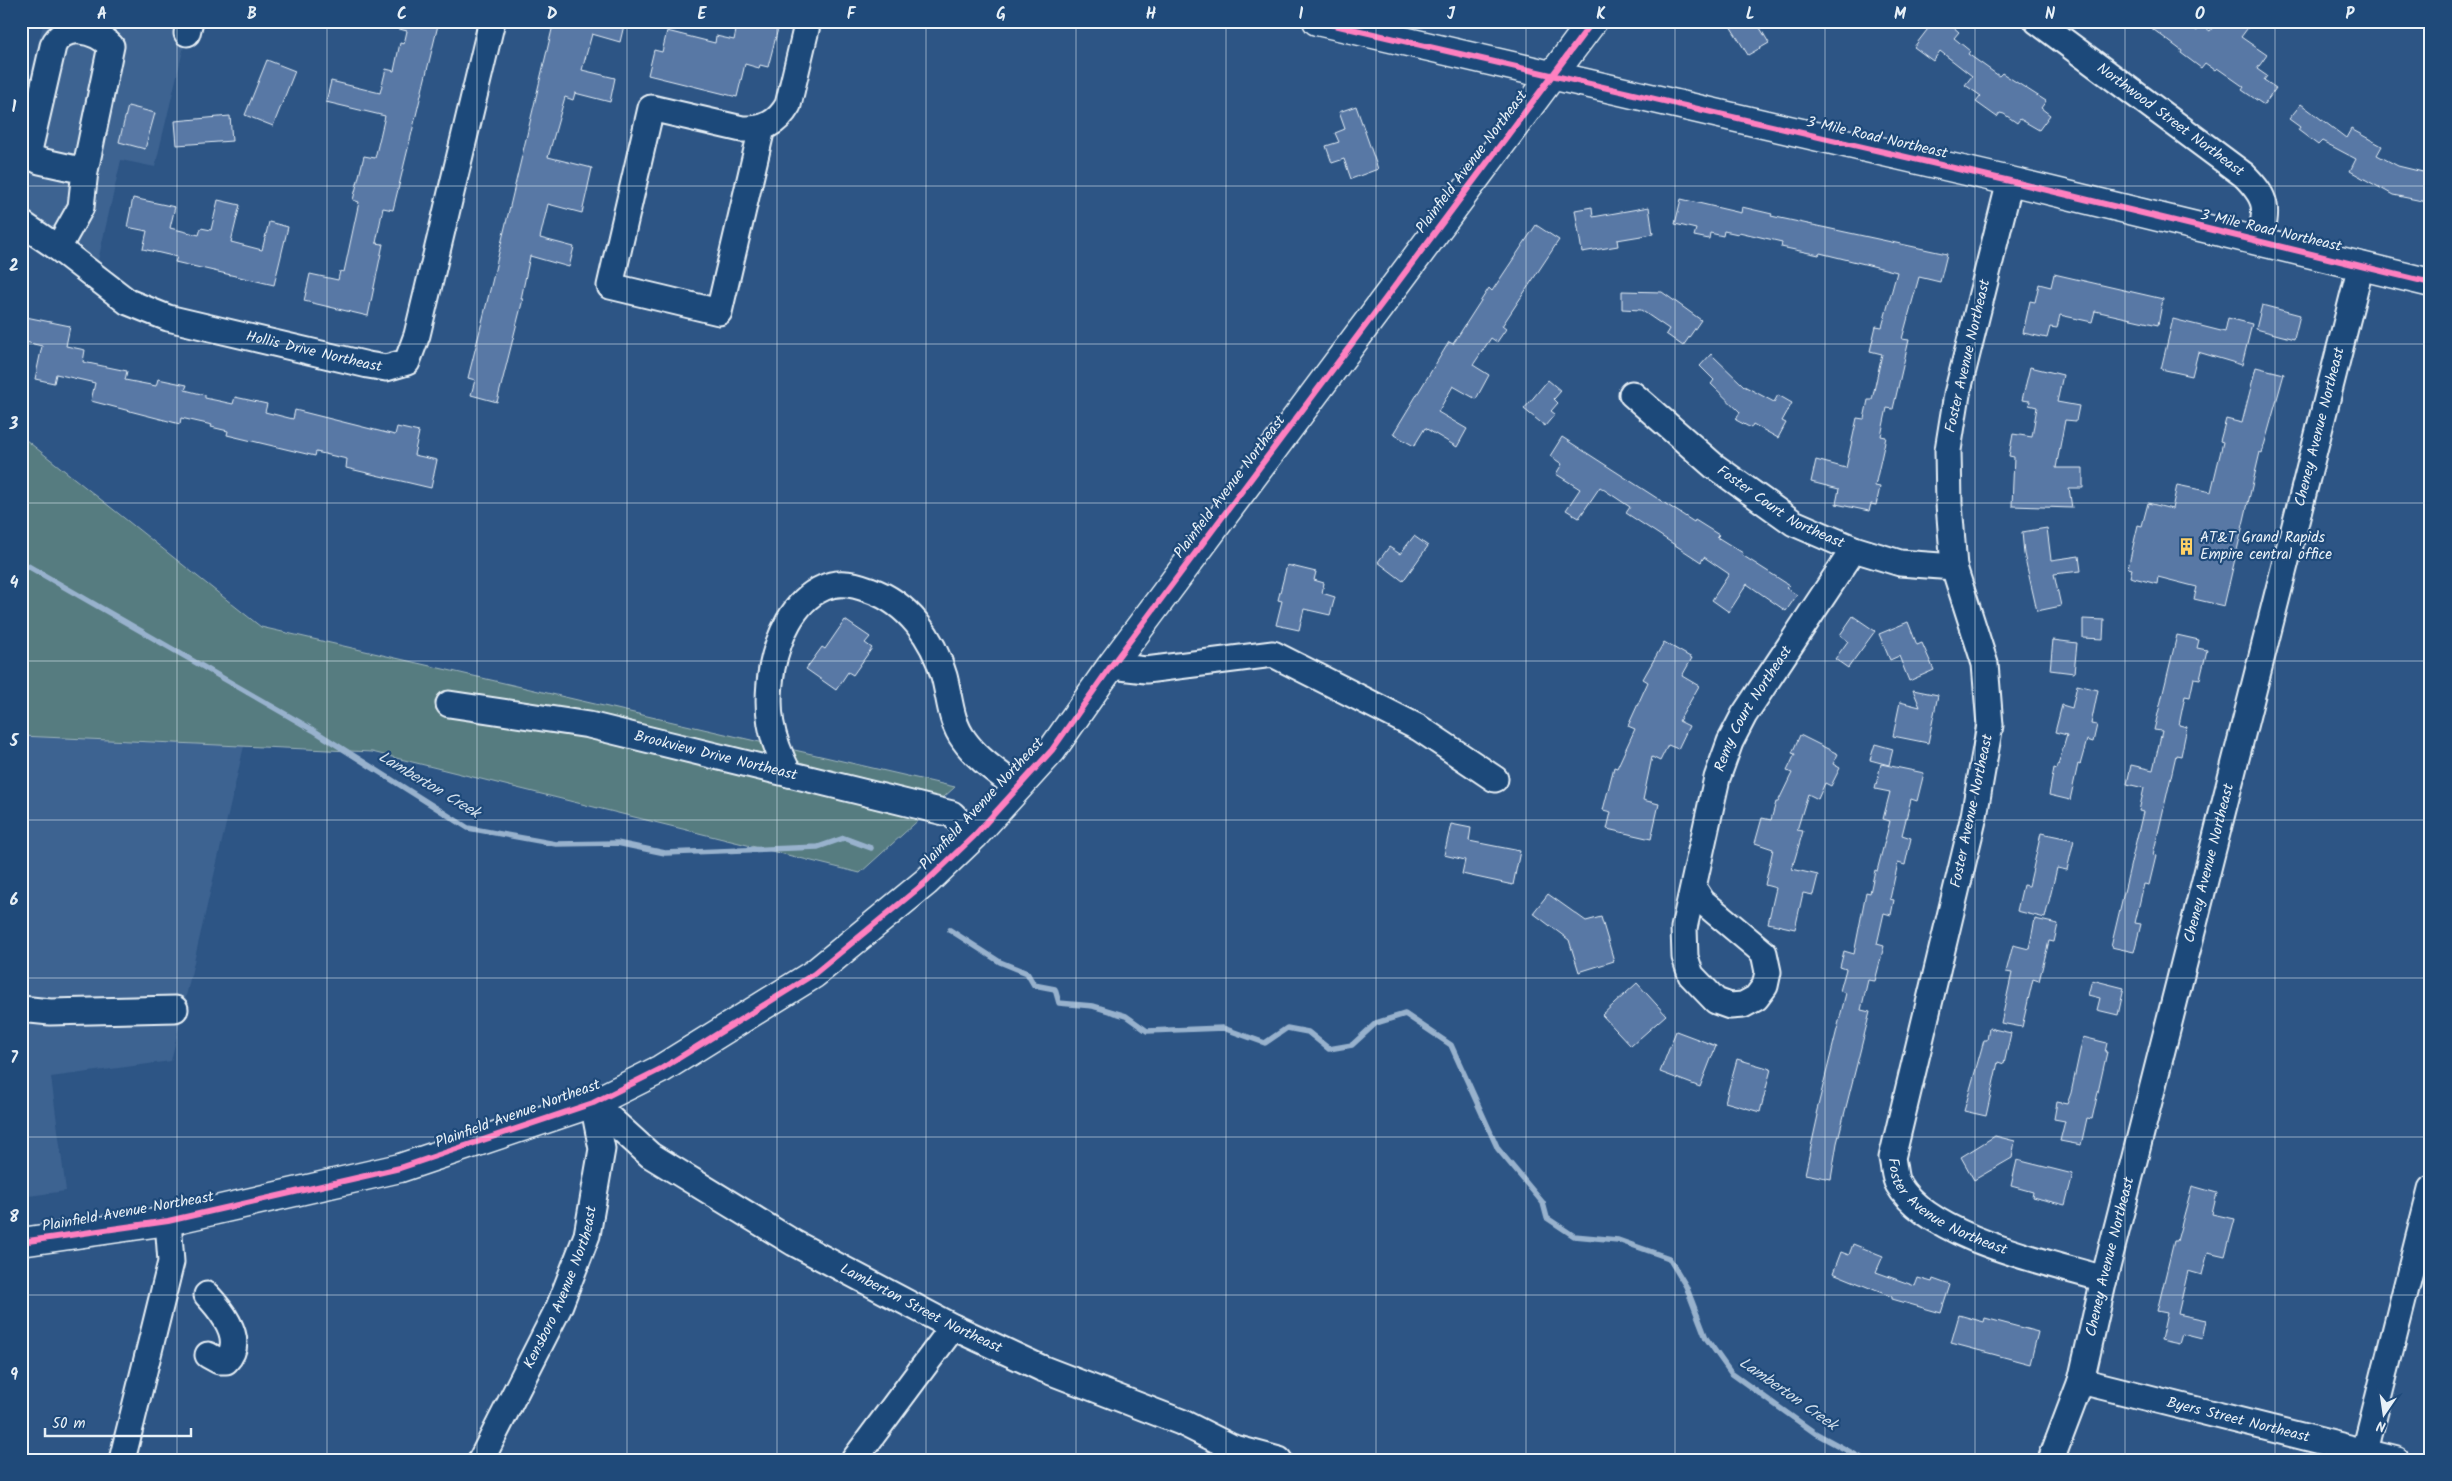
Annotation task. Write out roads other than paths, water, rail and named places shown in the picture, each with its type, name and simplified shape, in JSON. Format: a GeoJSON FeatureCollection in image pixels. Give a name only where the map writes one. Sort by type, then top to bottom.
{"type":"FeatureCollection","features":[{"type":"Feature","properties":{"kind":"main road","name":"3 Mile Road Northeast"},"geometry":{"type":"LineString","coordinates":[[1317,21],[2010,182],[2431,283]]}},
{"type":"Feature","properties":{"kind":"main road","name":"Plainfield Avenue Northeast"},"geometry":{"type":"LineString","coordinates":[[21,1242],[168,1221],[400,1168],[593,1103],[660,1069],[814,974],[926,882],[974,836],[1052,750],[1111,666],[1593,21]]}},
{"type":"Feature","properties":{"kind":"street","name":"Hollis Drive Northeast"},"geometry":{"type":"LineString","coordinates":[[21,223],[58,248],[128,302],[168,318],[368,365],[386,368],[407,362],[417,335],[492,21]]}},
{"type":"Feature","properties":{"kind":"street"},"geometry":{"type":"LineString","coordinates":[[762,128],[719,312],[610,286],[651,108],[742,129],[762,128],[777,120],[788,105],[808,21]]}},
{"type":"Feature","properties":{"kind":"street","name":"Northwood Street Northeast"},"geometry":{"type":"LineString","coordinates":[[2037,21],[2244,175],[2258,189],[2265,203],[2266,214],[2260,241]]}},
{"type":"Feature","properties":{"kind":"street"},"geometry":{"type":"LineString","coordinates":[[58,248],[81,207],[85,171],[111,46],[102,36],[57,29],[28,155],[40,161],[85,171]]}},
{"type":"Feature","properties":{"kind":"street","name":"Foster Avenue Northeast"},"geometry":{"type":"LineString","coordinates":[[2010,182],[1957,394],[1948,450],[1948,504],[1954,567],[1985,664],[1990,725],[1974,816],[1892,1158],[1897,1184],[1917,1207],[1971,1239],[2104,1279]]}},
{"type":"Feature","properties":{"kind":"street","name":"Cheney Avenue Northeast"},"geometry":{"type":"LineString","coordinates":[[2051,1460],[2081,1381],[2104,1279],[2361,266]]}},
{"type":"Feature","properties":{"kind":"street","name":"Foster Court Northeast"},"geometry":{"type":"LineString","coordinates":[[1632,394],[1714,466],[1794,523],[1854,549],[1900,563],[1954,567]]}},
{"type":"Feature","properties":{"kind":"street","name":"Remy Court Northeast"},"geometry":{"type":"LineString","coordinates":[[1693,887],[1702,902],[1764,952],[1768,972],[1765,986],[1756,998],[1743,1005],[1730,1006],[1716,1001],[1691,975],[1685,958],[1684,928],[1693,887],[1717,778],[1730,742],[1744,714],[1854,549]]}},
{"type":"Feature","properties":{"kind":"street"},"geometry":{"type":"LineString","coordinates":[[789,774],[770,726],[768,708],[774,659],[783,632],[804,600],[827,586],[847,584],[884,595],[916,622],[936,654],[952,717],[964,740],[983,761],[1018,788]]}},
{"type":"Feature","properties":{"kind":"street"},"geometry":{"type":"LineString","coordinates":[[1111,666],[1146,670],[1273,654],[1419,728],[1495,779]]}},
{"type":"Feature","properties":{"kind":"street","name":"Brookview Drive Northeast"},"geometry":{"type":"LineString","coordinates":[[449,704],[589,724],[952,814],[974,836]]}},
{"type":"Feature","properties":{"kind":"street"},"geometry":{"type":"LineString","coordinates":[[21,1009],[50,1012],[175,1008]]}},
{"type":"Feature","properties":{"kind":"street","name":"Lamberton Street Northeast"},"geometry":{"type":"LineString","coordinates":[[593,1103],[650,1155],[794,1243],[953,1327],[1041,1368],[1181,1422],[1226,1453],[1279,1460]]}},
{"type":"Feature","properties":{"kind":"street","name":"Kensboro Avenue Northeast"},"geometry":{"type":"LineString","coordinates":[[482,1460],[559,1307],[587,1235],[602,1149],[593,1103]]}},
{"type":"Feature","properties":{"kind":"street"},"geometry":{"type":"LineString","coordinates":[[2365,1451],[2431,1189]]}},
{"type":"Feature","properties":{"kind":"street"},"geometry":{"type":"LineString","coordinates":[[122,1460],[171,1262],[168,1221]]}},
{"type":"Feature","properties":{"kind":"street"},"geometry":{"type":"LineString","coordinates":[[207,1295],[221,1310],[230,1325],[233,1341],[233,1354],[226,1361],[219,1361],[208,1355]]}},
{"type":"Feature","properties":{"kind":"street"},"geometry":{"type":"LineString","coordinates":[[854,1460],[953,1327]]}},
{"type":"Feature","properties":{"kind":"street","name":"Byers Street Northeast"},"geometry":{"type":"LineString","coordinates":[[2081,1381],[2397,1460]]}},
{"type":"Feature","properties":{"kind":"waterway","name":"Lamberton Creek"},"geometry":{"type":"LineString","coordinates":[[21,562],[313,730],[468,828],[556,844],[617,843],[665,853],[818,847],[844,838],[871,848]]}},
{"type":"Feature","properties":{"kind":"waterway","name":"Lamberton Creek"},"geometry":{"type":"LineString","coordinates":[[950,930],[1000,962],[1027,973],[1034,985],[1055,989],[1059,1003],[1093,1006],[1126,1016],[1147,1031],[1223,1028],[1265,1043],[1287,1028],[1308,1032],[1329,1049],[1352,1045],[1376,1023],[1405,1014],[1451,1045],[1498,1149],[1543,1203],[1547,1218],[1574,1236],[1618,1240],[1669,1258],[1686,1286],[1706,1338],[1731,1373],[1815,1433],[1865,1460]]}},
{"type":"Feature","properties":{"kind":"place","name":"AT&T Grand Rapids Empire central office"},"geometry":{"type":"Point","coordinates":[2186,547]}}]}
